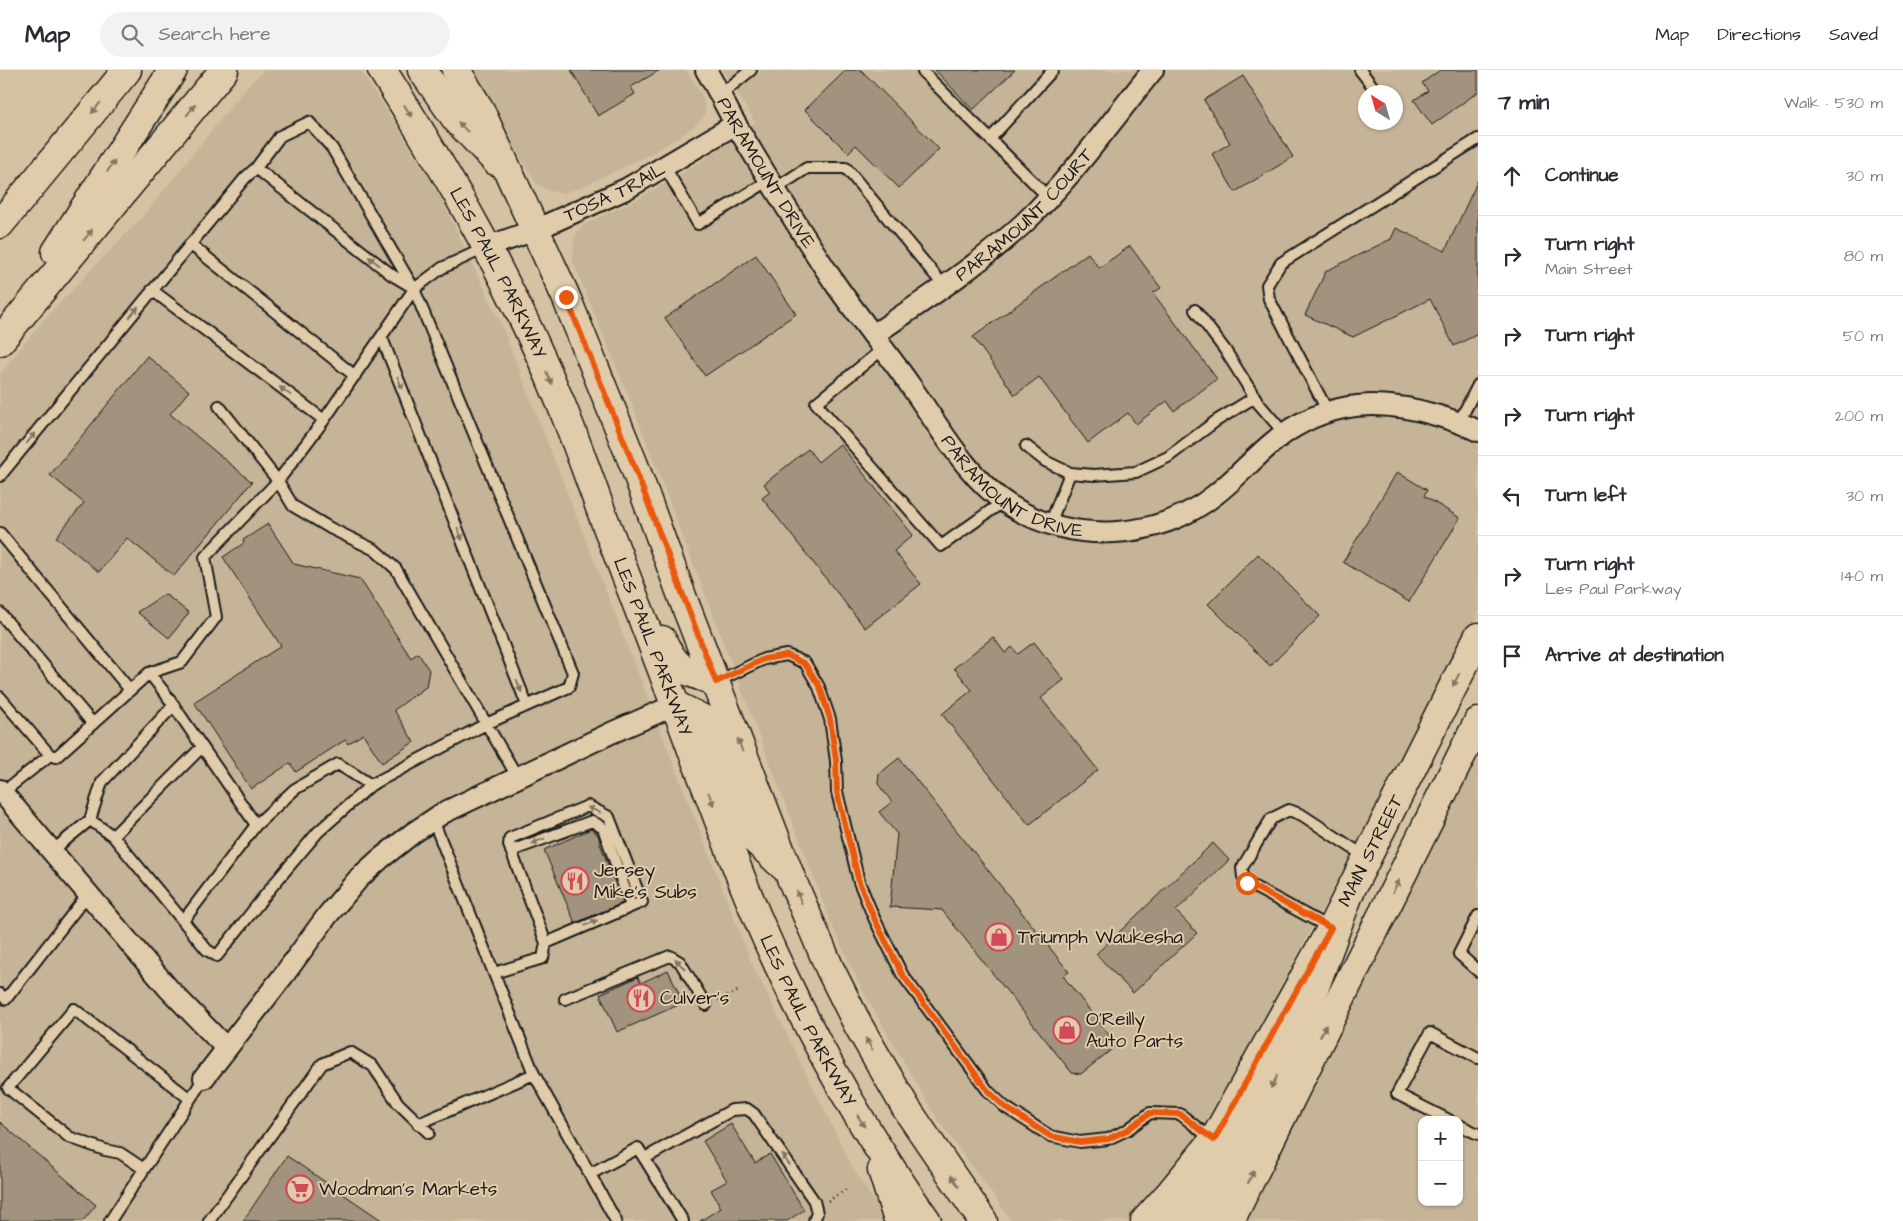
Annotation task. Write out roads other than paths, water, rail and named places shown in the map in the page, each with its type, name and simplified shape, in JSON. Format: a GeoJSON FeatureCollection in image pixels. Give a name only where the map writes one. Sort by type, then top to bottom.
{"type":"FeatureCollection","features":[{"type":"Feature","properties":{"kind":"main road"},"geometry":{"type":"LineString","coordinates":[[0,224],[126,70]]}},
{"type":"Feature","properties":{"kind":"main road"},"geometry":{"type":"LineString","coordinates":[[23,313],[65,236],[173,70]]}},
{"type":"Feature","properties":{"kind":"main road"},"geometry":{"type":"LineString","coordinates":[[0,341],[224,70]]}},
{"type":"Feature","properties":{"kind":"main road","name":"LES PAUL PARKWAY"},"geometry":{"type":"LineString","coordinates":[[382,70],[438,158],[488,247],[560,402],[755,912],[778,965],[837,1080],[880,1151],[927,1221]]}},
{"type":"Feature","properties":{"kind":"main road"},"geometry":{"type":"LineString","coordinates":[[422,70],[456,119],[509,175]]}},
{"type":"Feature","properties":{"kind":"main road"},"geometry":{"type":"LineString","coordinates":[[456,70],[480,110],[566,297],[634,466],[788,870],[830,969],[858,1025],[906,1108],[983,1221]]}},
{"type":"Feature","properties":{"kind":"main road"},"geometry":{"type":"LineString","coordinates":[[587,473],[614,510],[659,634],[671,658],[680,668],[716,682]]}},
{"type":"Feature","properties":{"kind":"main road","name":"MAIN STREET"},"geometry":{"type":"LineString","coordinates":[[1173,1221],[1214,1140],[1333,930],[1350,891],[1478,637]]}},
{"type":"Feature","properties":{"kind":"main road"},"geometry":{"type":"LineString","coordinates":[[675,705],[701,718],[711,732],[754,839],[788,870]]}},
{"type":"Feature","properties":{"kind":"main road","name":"MAIN STREET"},"geometry":{"type":"LineString","coordinates":[[1230,1221],[1478,722]]}},
{"type":"Feature","properties":{"kind":"main road"},"geometry":{"type":"LineString","coordinates":[[1202,1221],[1280,1070],[1305,1014],[1333,930]]}},
{"type":"Feature","properties":{"kind":"main road"},"geometry":{"type":"LineString","coordinates":[[1145,1221],[1172,1192],[1214,1140]]}},
{"type":"Feature","properties":{"kind":"main road"},"geometry":{"type":"LineString","coordinates":[[880,1151],[886,1187],[900,1221]]}},
{"type":"Feature","properties":{"kind":"main road"},"geometry":{"type":"LineString","coordinates":[[880,1151],[947,1221]]}},
{"type":"Feature","properties":{"kind":"street","name":"PARAMOUNT DRIVE"},"geometry":{"type":"LineString","coordinates":[[706,70],[736,124],[835,282],[972,472],[1004,501],[1036,519],[1068,530],[1098,533],[1126,532],[1170,520],[1187,513],[1215,495],[1284,434],[1310,419],[1328,412],[1357,405],[1380,404],[1409,408],[1459,422],[1478,430]]}},
{"type":"Feature","properties":{"kind":"street","name":"PARAMOUNT COURT"},"geometry":{"type":"LineString","coordinates":[[879,341],[944,286],[996,248],[1024,223],[1049,198],[1153,70]]}},
{"type":"Feature","properties":{"kind":"street","name":"TOSA TRAIL"},"geometry":{"type":"LineString","coordinates":[[488,247],[535,230],[626,190],[736,124]]}},
{"type":"Feature","properties":{"kind":"street"},"geometry":{"type":"LineString","coordinates":[[204,1078],[327,916],[359,878],[380,859],[433,820],[478,796],[675,705]]}},
{"type":"Feature","properties":{"kind":"street"},"geometry":{"type":"LineString","coordinates":[[1,791],[168,988],[226,1048]]}},
{"type":"Feature","properties":{"kind":"lane"},"geometry":{"type":"LineString","coordinates":[[720,95],[751,70]]}},
{"type":"Feature","properties":{"kind":"lane"},"geometry":{"type":"LineString","coordinates":[[990,138],[1053,70]]}},
{"type":"Feature","properties":{"kind":"lane"},"geometry":{"type":"LineString","coordinates":[[1360,70],[1372,85]]}},
{"type":"Feature","properties":{"kind":"lane"},"geometry":{"type":"LineString","coordinates":[[923,72],[1049,198]]}},
{"type":"Feature","properties":{"kind":"lane"},"geometry":{"type":"LineString","coordinates":[[0,476],[190,244],[245,178],[256,168],[280,136],[310,122],[332,148],[414,289],[573,673],[569,687],[486,724],[371,785],[318,832],[217,956],[207,950],[113,836],[90,820]]}},
{"type":"Feature","properties":{"kind":"lane"},"geometry":{"type":"LineString","coordinates":[[1328,412],[1269,299],[1267,285],[1281,263],[1478,139]]}},
{"type":"Feature","properties":{"kind":"lane"},"geometry":{"type":"LineString","coordinates":[[665,167],[698,224],[807,168],[846,168],[944,286]]}},
{"type":"Feature","properties":{"kind":"lane"},"geometry":{"type":"LineString","coordinates":[[256,168],[392,276],[414,289]]}},
{"type":"Feature","properties":{"kind":"lane"},"geometry":{"type":"LineString","coordinates":[[190,244],[355,376]]}},
{"type":"Feature","properties":{"kind":"lane"},"geometry":{"type":"LineString","coordinates":[[0,697],[50,755],[56,757],[149,673],[182,662],[216,618],[205,558],[278,482],[382,338],[414,289],[442,268],[488,247]]}},
{"type":"Feature","properties":{"kind":"lane"},"geometry":{"type":"LineString","coordinates":[[152,290],[324,420]]}},
{"type":"Feature","properties":{"kind":"lane"},"geometry":{"type":"LineString","coordinates":[[1195,310],[1225,350],[1254,397],[1284,434]]}},
{"type":"Feature","properties":{"kind":"lane"},"geometry":{"type":"LineString","coordinates":[[382,338],[527,705]]}},
{"type":"Feature","properties":{"kind":"lane"},"geometry":{"type":"LineString","coordinates":[[879,341],[816,403],[941,546],[1004,501]]}},
{"type":"Feature","properties":{"kind":"lane"},"geometry":{"type":"LineString","coordinates":[[1459,422],[1478,385]]}},
{"type":"Feature","properties":{"kind":"lane"},"geometry":{"type":"LineString","coordinates":[[1026,446],[1045,461],[1070,473],[1094,475],[1136,472],[1168,457],[1216,421],[1254,397]]}},
{"type":"Feature","properties":{"kind":"lane"},"geometry":{"type":"LineString","coordinates":[[219,406],[278,482],[292,506],[330,528],[375,550],[396,569],[518,778]]}},
{"type":"Feature","properties":{"kind":"lane"},"geometry":{"type":"LineString","coordinates":[[1050,524],[1070,473]]}},
{"type":"Feature","properties":{"kind":"lane"},"geometry":{"type":"LineString","coordinates":[[0,533],[130,690]]}},
{"type":"Feature","properties":{"kind":"lane"},"geometry":{"type":"LineString","coordinates":[[0,613],[92,724]]}},
{"type":"Feature","properties":{"kind":"lane"},"geometry":{"type":"LineString","coordinates":[[716,682],[764,659],[787,655],[805,664],[820,687],[830,719],[836,760],[837,792],[859,882],[874,918],[902,974],[988,1091],[1005,1107],[1050,1136],[1080,1142],[1108,1139],[1127,1130],[1150,1113],[1180,1114],[1214,1140]]}},
{"type":"Feature","properties":{"kind":"lane"},"geometry":{"type":"LineString","coordinates":[[149,673],[174,705],[256,825]]}},
{"type":"Feature","properties":{"kind":"lane"},"geometry":{"type":"LineString","coordinates":[[52,851],[90,820],[102,782],[174,705]]}},
{"type":"Feature","properties":{"kind":"lane"},"geometry":{"type":"LineString","coordinates":[[113,836],[202,746]]}},
{"type":"Feature","properties":{"kind":"lane"},"geometry":{"type":"LineString","coordinates":[[1,791],[50,755]]}},
{"type":"Feature","properties":{"kind":"lane"},"geometry":{"type":"LineString","coordinates":[[183,921],[256,825],[295,789],[338,764],[371,785]]}},
{"type":"Feature","properties":{"kind":"lane"},"geometry":{"type":"LineString","coordinates":[[494,972],[543,958],[546,943],[510,848],[510,838],[588,806],[609,817],[642,902],[546,943]]}},
{"type":"Feature","properties":{"kind":"lane"},"geometry":{"type":"LineString","coordinates":[[1333,930],[1247,883],[1243,877],[1242,868],[1271,818],[1289,810],[1302,814],[1367,858]]}},
{"type":"Feature","properties":{"kind":"lane"},"geometry":{"type":"LineString","coordinates":[[433,820],[534,1074],[616,1221]]}},
{"type":"Feature","properties":{"kind":"lane"},"geometry":{"type":"LineString","coordinates":[[510,848],[592,821],[602,828],[631,906]]}},
{"type":"Feature","properties":{"kind":"lane"},"geometry":{"type":"LineString","coordinates":[[0,994],[6,999],[88,894]]}},
{"type":"Feature","properties":{"kind":"lane"},"geometry":{"type":"LineString","coordinates":[[1478,916],[1460,954],[1478,971]]}},
{"type":"Feature","properties":{"kind":"lane"},"geometry":{"type":"LineString","coordinates":[[565,999],[670,956],[680,962],[706,1005]]}},
{"type":"Feature","properties":{"kind":"lane"},"geometry":{"type":"LineString","coordinates":[[144,1169],[120,1153],[105,1150],[69,1137],[4,1087],[74,1009],[190,1099]]}},
{"type":"Feature","properties":{"kind":"lane"},"geometry":{"type":"LineString","coordinates":[[1441,1116],[1397,1094],[1430,1033],[1478,1058]]}},
{"type":"Feature","properties":{"kind":"lane"},"geometry":{"type":"LineString","coordinates":[[209,1221],[322,1064],[350,1052],[373,1066],[398,1103],[429,1133]]}},
{"type":"Feature","properties":{"kind":"lane"},"geometry":{"type":"LineString","coordinates":[[418,1124],[534,1074]]}},
{"type":"Feature","properties":{"kind":"lane"},"geometry":{"type":"LineString","coordinates":[[110,1221],[204,1078]]}},
{"type":"Feature","properties":{"kind":"lane"},"geometry":{"type":"LineString","coordinates":[[644,1158],[732,1110],[747,1109],[754,1114],[814,1201],[817,1212],[814,1221]]}},
{"type":"Feature","properties":{"kind":"lane"},"geometry":{"type":"LineString","coordinates":[[1463,1127],[1478,1134]]}},
{"type":"Feature","properties":{"kind":"lane"},"geometry":{"type":"LineString","coordinates":[[590,1174],[638,1148],[682,1221]]}},
{"type":"Feature","properties":{"kind":"place","name":"Jersey Mike's Subs"},"geometry":{"type":"Point","coordinates":[575,881]}},
{"type":"Feature","properties":{"kind":"place","name":"Triumph Waukesha"},"geometry":{"type":"Point","coordinates":[999,937]}},
{"type":"Feature","properties":{"kind":"place","name":"Culver's"},"geometry":{"type":"Point","coordinates":[641,998]}},
{"type":"Feature","properties":{"kind":"place","name":"O'Reilly Auto Parts"},"geometry":{"type":"Point","coordinates":[1067,1030]}},
{"type":"Feature","properties":{"kind":"place","name":"Woodman's Markets"},"geometry":{"type":"Point","coordinates":[300,1189]}}]}
